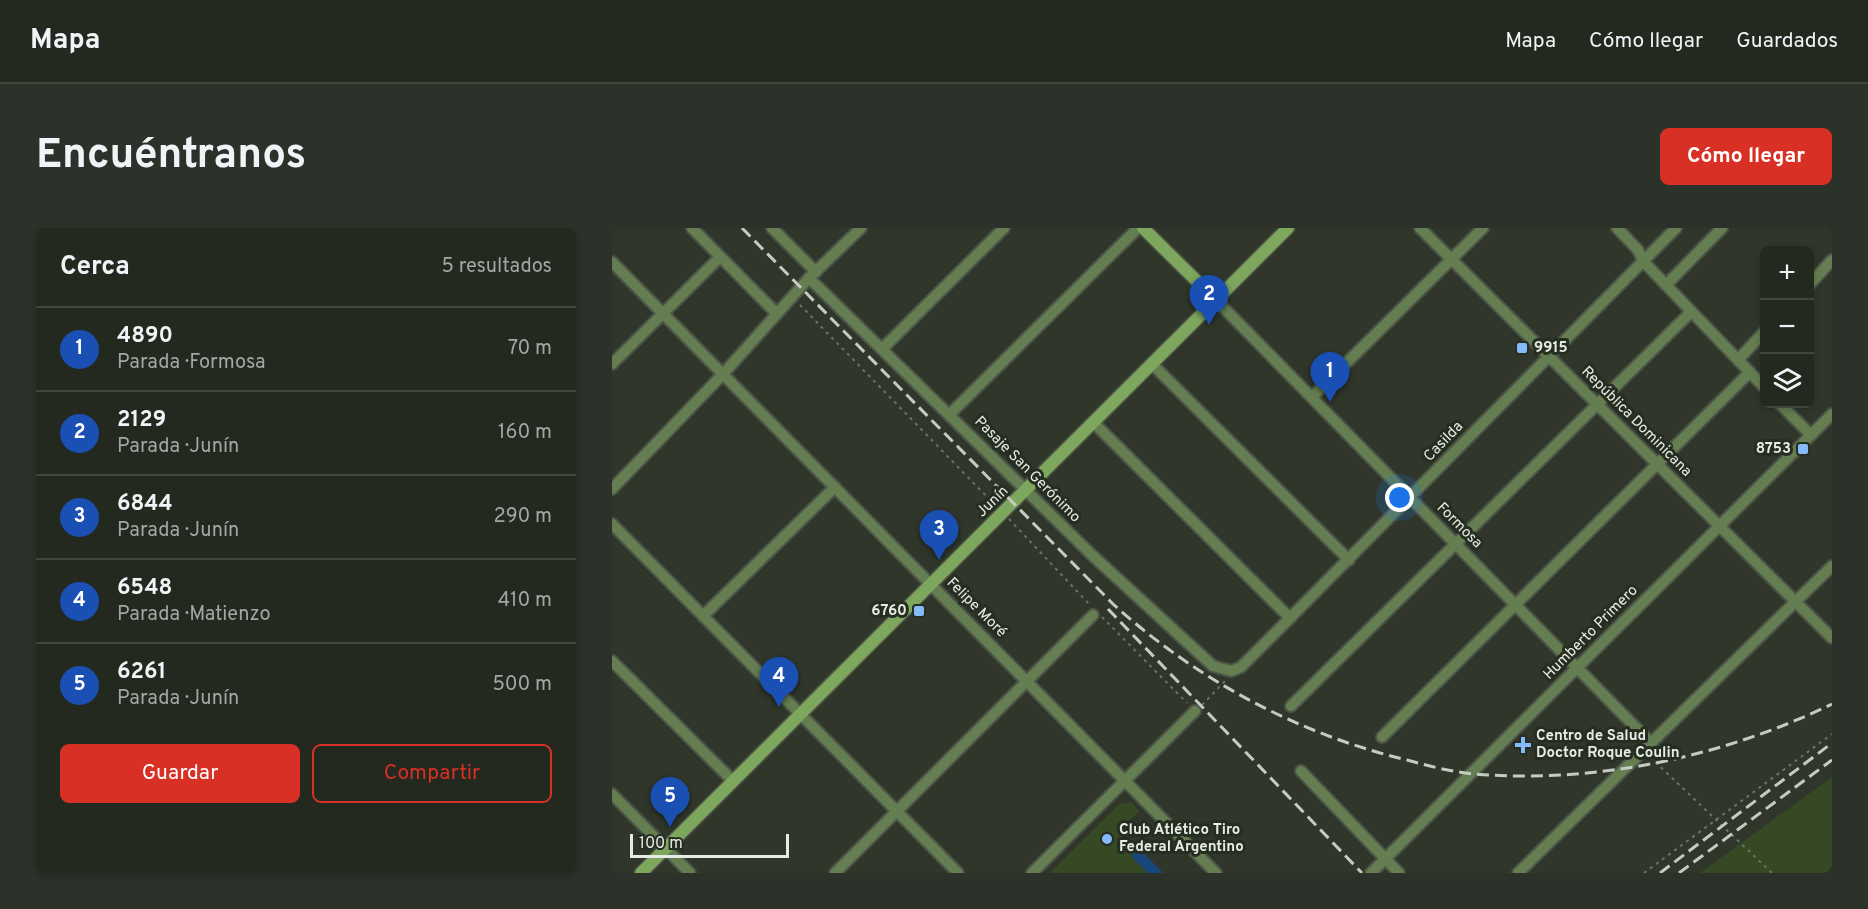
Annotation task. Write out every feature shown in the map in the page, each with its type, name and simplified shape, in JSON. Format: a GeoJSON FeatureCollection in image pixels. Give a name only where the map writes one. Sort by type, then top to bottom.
{"type":"FeatureCollection","features":[{"type":"Feature","properties":{"kind":"main road","name":"Formosa"},"geometry":{"type":"LineString","coordinates":[[1143,228],[1216,300]]}},
{"type":"Feature","properties":{"kind":"main road","name":"Junín"},"geometry":{"type":"LineString","coordinates":[[641,873],[1288,228]]}},
{"type":"Feature","properties":{"kind":"street"},"geometry":{"type":"LineString","coordinates":[[692,228],[777,314]]}},
{"type":"Feature","properties":{"kind":"street","name":"Pasaje San Gerónimo"},"geometry":{"type":"LineString","coordinates":[[772,228],[812,275],[882,349],[1093,556],[1213,666],[1231,671]]}},
{"type":"Feature","properties":{"kind":"street"},"geometry":{"type":"LineString","coordinates":[[612,489],[724,374],[812,275],[861,228]]}},
{"type":"Feature","properties":{"kind":"street"},"geometry":{"type":"LineString","coordinates":[[882,349],[1004,228]]}},
{"type":"Feature","properties":{"kind":"street"},"geometry":{"type":"LineString","coordinates":[[949,415],[1138,228]]}},
{"type":"Feature","properties":{"kind":"street","name":"República Dominicana"},"geometry":{"type":"LineString","coordinates":[[1420,228],[1832,638]]}},
{"type":"Feature","properties":{"kind":"street"},"geometry":{"type":"LineString","coordinates":[[1312,397],[1483,228]]}},
{"type":"Feature","properties":{"kind":"street"},"geometry":{"type":"LineString","coordinates":[[1617,228],[1638,250],[1643,261],[1760,383]]}},
{"type":"Feature","properties":{"kind":"street","name":"Casilda"},"geometry":{"type":"LineString","coordinates":[[1231,671],[1241,667],[1349,560],[1676,228]]}},
{"type":"Feature","properties":{"kind":"street"},"geometry":{"type":"LineString","coordinates":[[1666,285],[1722,228]]}},
{"type":"Feature","properties":{"kind":"street"},"geometry":{"type":"LineString","coordinates":[[612,364],[720,257]]}},
{"type":"Feature","properties":{"kind":"street","name":"Felipe Moré"},"geometry":{"type":"LineString","coordinates":[[612,262],[1216,873]]}},
{"type":"Feature","properties":{"kind":"street"},"geometry":{"type":"LineString","coordinates":[[1814,280],[1830,267]]}},
{"type":"Feature","properties":{"kind":"street","name":"Formosa"},"geometry":{"type":"LineString","coordinates":[[1216,300],[1578,668],[1647,747]]}},
{"type":"Feature","properties":{"kind":"street"},"geometry":{"type":"LineString","coordinates":[[1291,706],[1691,312]]}},
{"type":"Feature","properties":{"kind":"street"},"geometry":{"type":"LineString","coordinates":[[1738,360],[1760,336]]}},
{"type":"Feature","properties":{"kind":"street"},"geometry":{"type":"LineString","coordinates":[[1152,364],[1349,560]]}},
{"type":"Feature","properties":{"kind":"street"},"geometry":{"type":"LineString","coordinates":[[1382,737],[1516,607],[1750,372]]}},
{"type":"Feature","properties":{"kind":"street"},"geometry":{"type":"LineString","coordinates":[[1784,408],[1811,435]]}},
{"type":"Feature","properties":{"kind":"street","name":"Humberto Primero"},"geometry":{"type":"LineString","coordinates":[[1371,873],[1832,414]]}},
{"type":"Feature","properties":{"kind":"street"},"geometry":{"type":"LineString","coordinates":[[1094,423],[1290,618]]}},
{"type":"Feature","properties":{"kind":"street"},"geometry":{"type":"LineString","coordinates":[[703,616],[835,487]]}},
{"type":"Feature","properties":{"kind":"street"},"geometry":{"type":"LineString","coordinates":[[612,524],[958,873]]}},
{"type":"Feature","properties":{"kind":"street"},"geometry":{"type":"LineString","coordinates":[[1518,873],[1832,566]]}},
{"type":"Feature","properties":{"kind":"street"},"geometry":{"type":"LineString","coordinates":[[835,873],[1094,615]]}},
{"type":"Feature","properties":{"kind":"street"},"geometry":{"type":"LineString","coordinates":[[612,661],[733,781]]}},
{"type":"Feature","properties":{"kind":"street"},"geometry":{"type":"LineString","coordinates":[[1032,873],[1195,711]]}},
{"type":"Feature","properties":{"kind":"street"},"geometry":{"type":"LineString","coordinates":[[1301,771],[1399,873]]}},
{"type":"Feature","properties":{"kind":"street"},"geometry":{"type":"LineString","coordinates":[[612,794],[690,873]]}},
{"type":"Feature","properties":{"kind":"path"},"geometry":{"type":"LineString","coordinates":[[1195,711],[1223,685],[1231,671]]}},
{"type":"Feature","properties":{"kind":"path"},"geometry":{"type":"LineString","coordinates":[[1644,873],[1832,734]]}},
{"type":"Feature","properties":{"kind":"path"},"geometry":{"type":"LineString","coordinates":[[1647,747],[1714,820],[1772,873]]}},
{"type":"Feature","properties":{"kind":"green space"},"geometry":{"type":"Polygon","coordinates":[[[1832,777],[1832,873],[1700,873],[1832,777]]]}},
{"type":"Feature","properties":{"kind":"green space","name":"Club Atlético Tiro Federal Argentino"},"geometry":{"type":"Polygon","coordinates":[[[1131,802],[1139,811],[1121,830],[1163,873],[1050,873],[1119,804],[1131,802]]]}},
{"type":"Feature","properties":{"kind":"building"},"geometry":{"type":"Polygon","coordinates":[[[1139,848],[1163,873],[1148,873],[1131,856],[1139,848]]]}},
{"type":"Feature","properties":{"kind":"railway"},"geometry":{"type":"LineString","coordinates":[[742,228],[1113,604],[1179,657],[1214,680],[1288,719],[1367,749],[1432,767],[1474,774],[1566,775],[1657,763],[1703,752],[1747,739],[1832,704]]}},
{"type":"Feature","properties":{"kind":"railway"},"geometry":{"type":"LineString","coordinates":[[1108,609],[1362,873]]}},
{"type":"Feature","properties":{"kind":"railway"},"geometry":{"type":"LineString","coordinates":[[1660,873],[1832,743]]}},
{"type":"Feature","properties":{"kind":"railway"},"geometry":{"type":"LineString","coordinates":[[1679,873],[1832,760]]}},
{"type":"Feature","properties":{"kind":"place","name":"2129"},"geometry":{"type":"Point","coordinates":[1209,325]}},
{"type":"Feature","properties":{"kind":"place","name":"9915"},"geometry":{"type":"Point","coordinates":[1522,348]}},
{"type":"Feature","properties":{"kind":"place","name":"4890"},"geometry":{"type":"Point","coordinates":[1330,402]}},
{"type":"Feature","properties":{"kind":"place","name":"8753"},"geometry":{"type":"Point","coordinates":[1803,449]}},
{"type":"Feature","properties":{"kind":"place","name":"6844"},"geometry":{"type":"Point","coordinates":[939,560]}},
{"type":"Feature","properties":{"kind":"place","name":"6760"},"geometry":{"type":"Point","coordinates":[919,611]}},
{"type":"Feature","properties":{"kind":"place","name":"6548"},"geometry":{"type":"Point","coordinates":[779,707]}},
{"type":"Feature","properties":{"kind":"place","name":"Centro de Salud Doctor Roque Coulin"},"geometry":{"type":"Point","coordinates":[1523,745]}},
{"type":"Feature","properties":{"kind":"place","name":"6261"},"geometry":{"type":"Point","coordinates":[670,827]}},
{"type":"Feature","properties":{"kind":"place","name":"Club Atlético Tiro Federal Argentino"},"geometry":{"type":"Point","coordinates":[1107,839]}}]}
